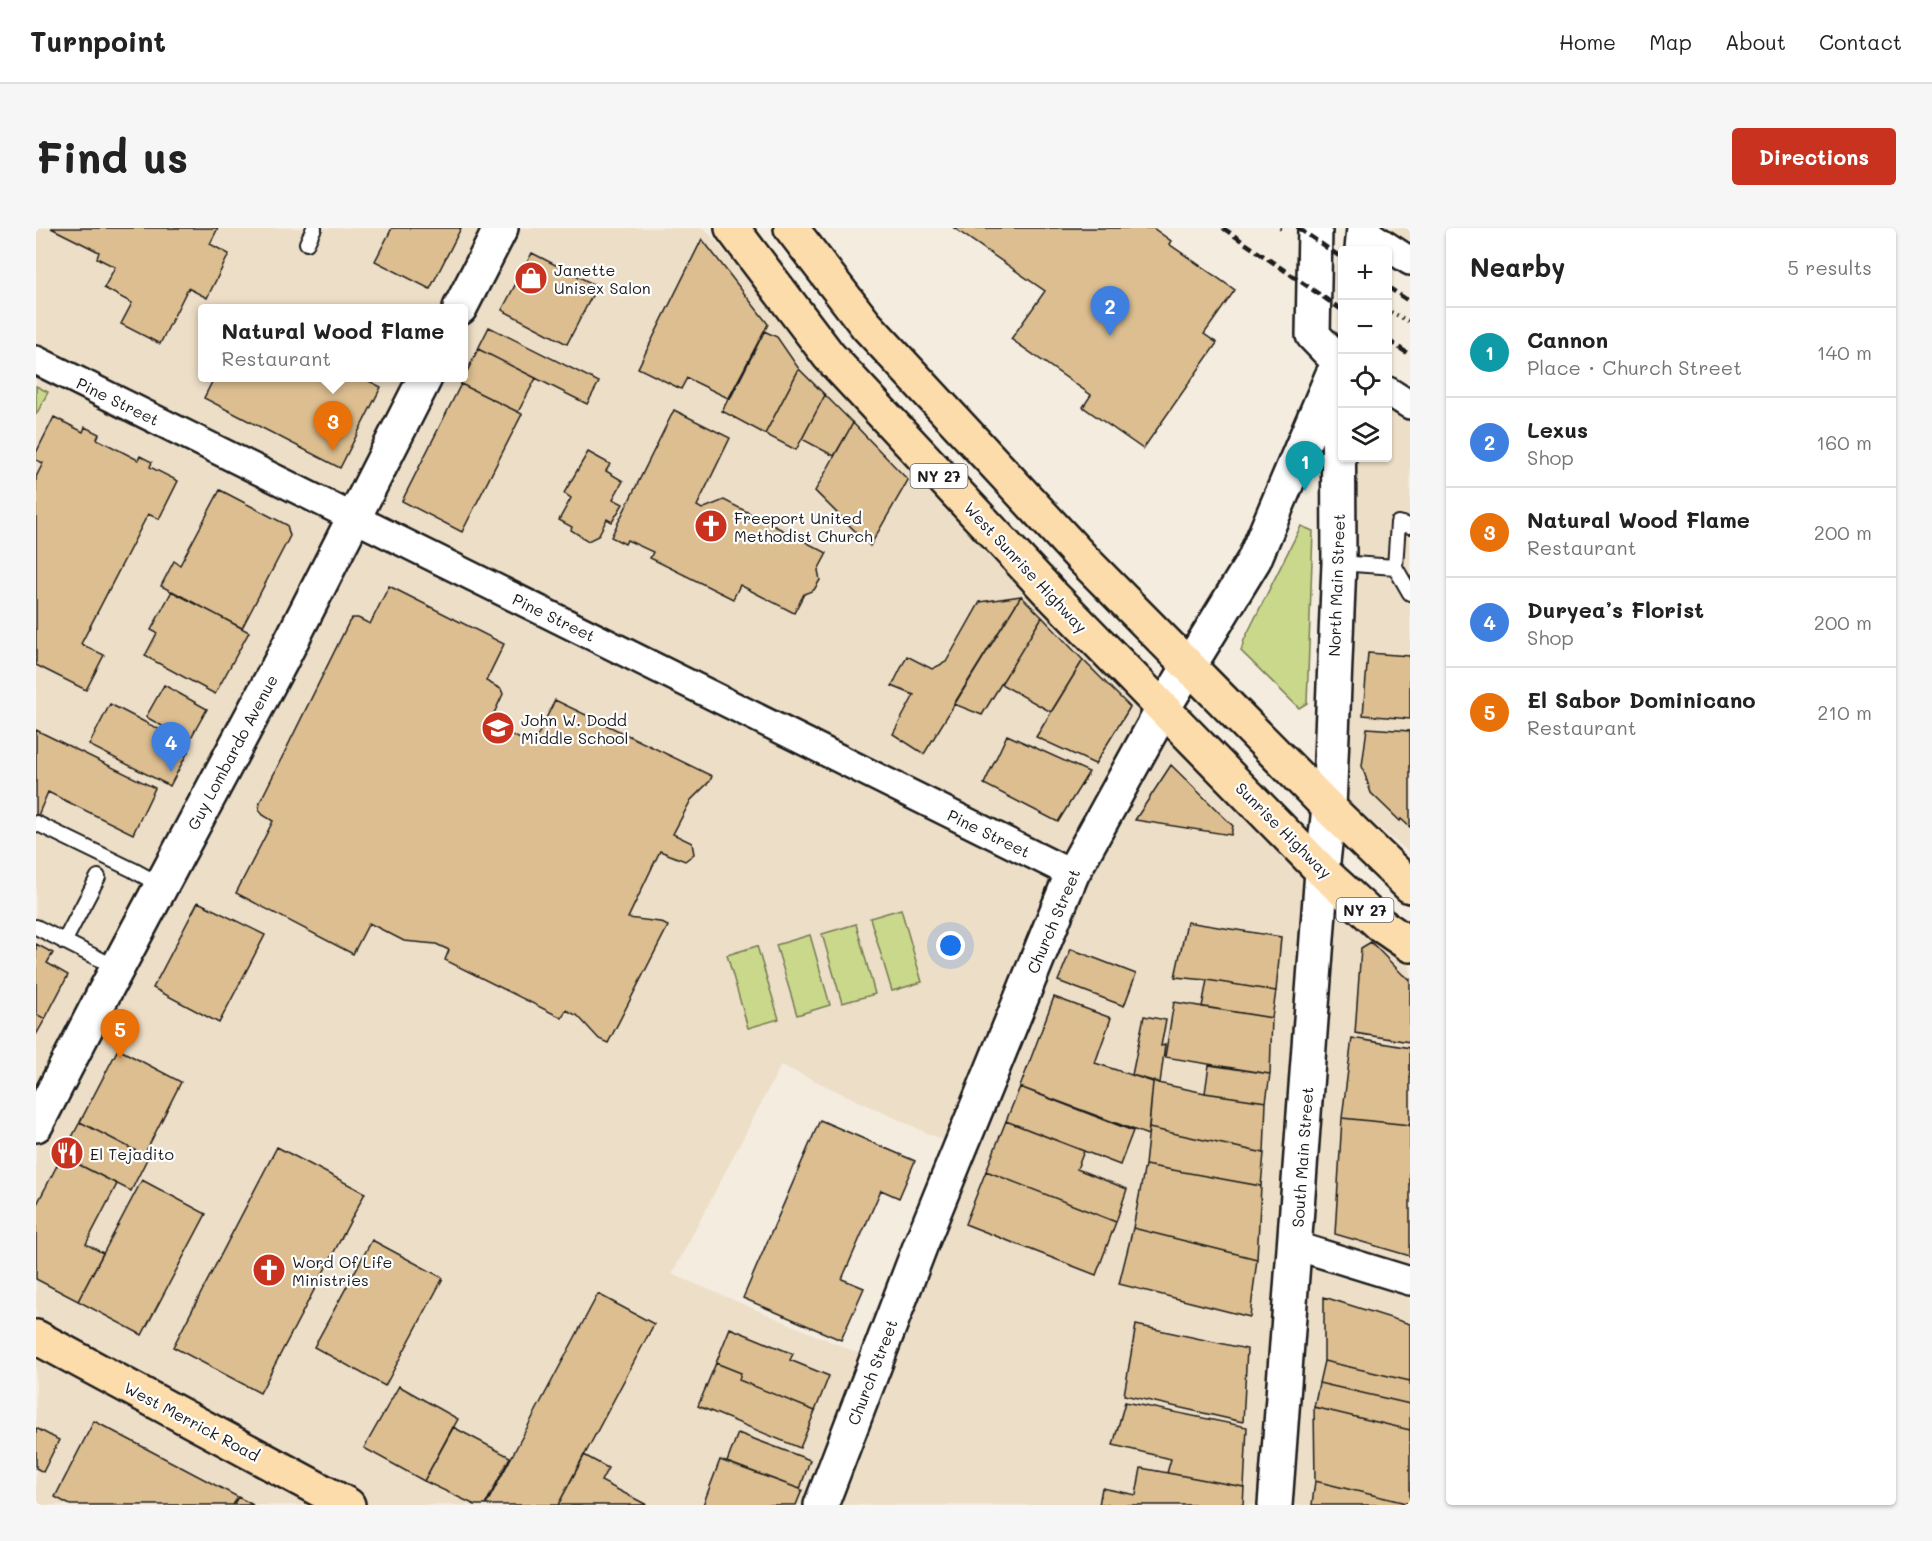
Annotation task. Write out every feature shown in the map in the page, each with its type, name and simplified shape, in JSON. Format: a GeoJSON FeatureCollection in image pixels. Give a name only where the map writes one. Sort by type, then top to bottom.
{"type":"FeatureCollection","features":[{"type":"Feature","properties":{"kind":"main road","name":"West Sunrise Highway"},"geometry":{"type":"LineString","coordinates":[[732,228],[829,356],[1041,584],[1163,710]]}},
{"type":"Feature","properties":{"kind":"main road","name":"NY 27"},"geometry":{"type":"LineString","coordinates":[[791,228],[866,325],[1083,559],[1329,808],[1410,886]]}},
{"type":"Feature","properties":{"kind":"main road","name":"Sunrise Highway"},"geometry":{"type":"LineString","coordinates":[[1163,710],[1322,871],[1381,925],[1410,945]]}},
{"type":"Feature","properties":{"kind":"main road","name":"West Merrick Road"},"geometry":{"type":"LineString","coordinates":[[36,1337],[348,1505]]}},
{"type":"Feature","properties":{"kind":"street"},"geometry":{"type":"LineString","coordinates":[[463,304],[501,228]]}},
{"type":"Feature","properties":{"kind":"street"},"geometry":{"type":"LineString","coordinates":[[1315,228],[1313,335],[1338,358]]}},
{"type":"Feature","properties":{"kind":"street"},"geometry":{"type":"LineString","coordinates":[[1363,236],[1410,261]]}},
{"type":"Feature","properties":{"kind":"street","name":"Pine Street"},"geometry":{"type":"LineString","coordinates":[[36,360],[1072,874]]}},
{"type":"Feature","properties":{"kind":"street","name":"Church Street"},"geometry":{"type":"LineString","coordinates":[[820,1505],[926,1233],[1072,874],[1163,710],[1254,560],[1338,368]]}},
{"type":"Feature","properties":{"kind":"street","name":"Guy Lombardo Avenue"},"geometry":{"type":"LineString","coordinates":[[36,1125],[280,663],[423,382]]}},
{"type":"Feature","properties":{"kind":"street"},"geometry":{"type":"LineString","coordinates":[[1392,394],[1410,405]]}},
{"type":"Feature","properties":{"kind":"street","name":"North Main Street"},"geometry":{"type":"LineString","coordinates":[[1329,808],[1339,563],[1341,408]]}},
{"type":"Feature","properties":{"kind":"street","name":"South Main Street"},"geometry":{"type":"LineString","coordinates":[[1275,1505],[1322,871],[1329,808]]}},
{"type":"Feature","properties":{"kind":"street"},"geometry":{"type":"LineString","coordinates":[[1296,1246],[1410,1281]]}},
{"type":"Feature","properties":{"kind":"lane"},"geometry":{"type":"LineString","coordinates":[[307,243],[314,228]]}},
{"type":"Feature","properties":{"kind":"lane"},"geometry":{"type":"LineString","coordinates":[[1410,525],[1398,523],[1395,567],[1410,593]]}},
{"type":"Feature","properties":{"kind":"lane"},"geometry":{"type":"LineString","coordinates":[[1339,563],[1395,567]]}},
{"type":"Feature","properties":{"kind":"lane"},"geometry":{"type":"LineString","coordinates":[[36,823],[162,886]]}},
{"type":"Feature","properties":{"kind":"lane"},"geometry":{"type":"LineString","coordinates":[[64,942],[98,877]]}},
{"type":"Feature","properties":{"kind":"lane"},"geometry":{"type":"LineString","coordinates":[[36,927],[117,968]]}},
{"type":"Feature","properties":{"kind":"path"},"geometry":{"type":"LineString","coordinates":[[1392,313],[1410,322]]}},
{"type":"Feature","properties":{"kind":"shaded area"},"geometry":{"type":"Polygon","coordinates":[[[36,228],[704,228],[914,469],[1410,955],[1410,1505],[36,1505],[36,228]],[[781,1065],[672,1274],[886,1365],[949,1143],[781,1065]]]}},
{"type":"Feature","properties":{"kind":"shaded area"},"geometry":{"type":"Polygon","coordinates":[[[1344,228],[1410,228],[1410,272],[1392,260],[1392,246],[1372,246],[1344,228]]]}},
{"type":"Feature","properties":{"kind":"shaded area"},"geometry":{"type":"Polygon","coordinates":[[[1392,410],[1410,421],[1410,853],[1336,794],[1354,462],[1392,462],[1392,410]]]}},
{"type":"Feature","properties":{"kind":"green space"},"geometry":{"type":"Polygon","coordinates":[[[36,386],[48,392],[36,415],[36,386]]]}},
{"type":"Feature","properties":{"kind":"green space"},"geometry":{"type":"Polygon","coordinates":[[[1301,526],[1313,531],[1307,703],[1299,708],[1241,651],[1244,640],[1301,526]]]}},
{"type":"Feature","properties":{"kind":"green space"},"geometry":{"type":"Polygon","coordinates":[[[901,909],[922,982],[892,991],[870,918],[901,909]]]}},
{"type":"Feature","properties":{"kind":"green space"},"geometry":{"type":"Polygon","coordinates":[[[856,924],[875,994],[842,1003],[822,934],[856,924]]]}},
{"type":"Feature","properties":{"kind":"green space"},"geometry":{"type":"Polygon","coordinates":[[[810,935],[830,1005],[797,1015],[776,945],[810,935]]]}},
{"type":"Feature","properties":{"kind":"green space"},"geometry":{"type":"Polygon","coordinates":[[[757,946],[779,1019],[748,1028],[727,955],[757,946]]]}},
{"type":"Feature","properties":{"kind":"building"},"geometry":{"type":"Polygon","coordinates":[[[51,228],[218,228],[210,244],[229,254],[207,298],[188,288],[160,344],[121,324],[132,303],[104,288],[115,267],[97,258],[99,252],[51,228]]]}},
{"type":"Feature","properties":{"kind":"building"},"geometry":{"type":"Polygon","coordinates":[[[392,228],[461,228],[430,289],[375,261],[392,228]]]}},
{"type":"Feature","properties":{"kind":"building"},"geometry":{"type":"Polygon","coordinates":[[[954,228],[1153,228],[1171,241],[1169,244],[1235,290],[1204,334],[1217,343],[1143,449],[1083,407],[1091,395],[1011,339],[1045,291],[954,228]]]}},
{"type":"Feature","properties":{"kind":"building"},"geometry":{"type":"Polygon","coordinates":[[[702,239],[768,324],[730,399],[687,378],[681,389],[638,368],[702,239]]]}},
{"type":"Feature","properties":{"kind":"building"},"geometry":{"type":"Polygon","coordinates":[[[532,253],[597,286],[567,344],[502,310],[532,253]]]}},
{"type":"Feature","properties":{"kind":"building"},"geometry":{"type":"Polygon","coordinates":[[[489,327],[599,382],[587,404],[478,349],[489,327]]]}},
{"type":"Feature","properties":{"kind":"building"},"geometry":{"type":"Polygon","coordinates":[[[764,331],[777,337],[799,369],[765,434],[722,411],[764,331]]]}},
{"type":"Feature","properties":{"kind":"building"},"geometry":{"type":"Polygon","coordinates":[[[478,349],[536,378],[518,412],[461,384],[468,382],[468,370],[478,349]]]}},
{"type":"Feature","properties":{"kind":"building"},"geometry":{"type":"Polygon","coordinates":[[[799,369],[825,395],[796,450],[765,434],[799,369]]]}},
{"type":"Feature","properties":{"kind":"building"},"geometry":{"type":"Polygon","coordinates":[[[212,382],[371,382],[381,387],[340,468],[204,398],[212,382]]]}},
{"type":"Feature","properties":{"kind":"building"},"geometry":{"type":"Polygon","coordinates":[[[461,384],[522,414],[462,532],[402,501],[461,384]]]}},
{"type":"Feature","properties":{"kind":"building"},"geometry":{"type":"Polygon","coordinates":[[[825,395],[853,423],[834,456],[802,439],[825,395]]]}},
{"type":"Feature","properties":{"kind":"building"},"geometry":{"type":"Polygon","coordinates":[[[674,410],[730,438],[697,506],[702,509],[724,500],[827,553],[818,570],[820,580],[814,590],[804,594],[794,613],[740,585],[733,599],[650,558],[653,552],[627,540],[625,544],[611,537],[674,410]]]}},
{"type":"Feature","properties":{"kind":"building"},"geometry":{"type":"Polygon","coordinates":[[[54,417],[83,432],[85,427],[99,434],[97,439],[138,460],[140,456],[152,462],[150,467],[178,481],[159,519],[148,514],[81,644],[104,655],[86,690],[36,665],[36,477],[43,463],[36,460],[36,453],[54,417]]]}},
{"type":"Feature","properties":{"kind":"building"},"geometry":{"type":"Polygon","coordinates":[[[853,423],[908,480],[870,546],[815,491],[853,423]]]}},
{"type":"Feature","properties":{"kind":"building"},"geometry":{"type":"Polygon","coordinates":[[[588,452],[610,464],[606,471],[623,481],[613,499],[623,504],[612,522],[607,519],[598,536],[588,541],[571,530],[572,527],[559,520],[571,498],[564,493],[588,452]]]}},
{"type":"Feature","properties":{"kind":"building"},"geometry":{"type":"Polygon","coordinates":[[[220,490],[287,525],[290,536],[242,628],[161,586],[174,561],[180,565],[220,490]]]}},
{"type":"Feature","properties":{"kind":"building"},"geometry":{"type":"Polygon","coordinates":[[[389,586],[504,644],[486,681],[501,689],[503,694],[489,724],[533,745],[555,700],[712,776],[691,800],[673,834],[692,843],[694,854],[685,861],[660,851],[628,918],[660,922],[668,926],[608,1043],[599,1039],[578,1016],[566,1010],[562,1018],[445,960],[449,950],[436,944],[404,941],[369,923],[353,954],[236,893],[273,821],[259,810],[260,802],[349,622],[352,618],[358,618],[370,624],[389,586]]]}},
{"type":"Feature","properties":{"kind":"building"},"geometry":{"type":"Polygon","coordinates":[[[172,591],[249,632],[215,694],[145,656],[157,633],[151,630],[172,591]]]}},
{"type":"Feature","properties":{"kind":"building"},"geometry":{"type":"Polygon","coordinates":[[[1021,596],[924,754],[893,734],[914,695],[892,686],[907,656],[932,669],[946,662],[980,602],[1021,596]]]}},
{"type":"Feature","properties":{"kind":"building"},"geometry":{"type":"Polygon","coordinates":[[[1021,596],[1042,617],[982,715],[954,704],[1021,596]]]}},
{"type":"Feature","properties":{"kind":"building"},"geometry":{"type":"Polygon","coordinates":[[[1042,617],[1083,660],[1051,712],[1001,684],[1042,617]]]}},
{"type":"Feature","properties":{"kind":"building"},"geometry":{"type":"Polygon","coordinates":[[[1368,653],[1410,656],[1410,719],[1363,715],[1368,653]]]}},
{"type":"Feature","properties":{"kind":"building"},"geometry":{"type":"Polygon","coordinates":[[[1083,660],[1130,707],[1095,764],[1036,737],[1083,660]]]}},
{"type":"Feature","properties":{"kind":"building"},"geometry":{"type":"Polygon","coordinates":[[[164,685],[207,709],[189,741],[146,717],[164,685]]]}},
{"type":"Feature","properties":{"kind":"building"},"geometry":{"type":"Polygon","coordinates":[[[110,704],[191,746],[170,786],[89,745],[110,704]]]}},
{"type":"Feature","properties":{"kind":"building"},"geometry":{"type":"Polygon","coordinates":[[[1367,728],[1410,731],[1410,827],[1401,819],[1400,821],[1371,793],[1362,766],[1367,728]]]}},
{"type":"Feature","properties":{"kind":"building"},"geometry":{"type":"Polygon","coordinates":[[[36,730],[155,788],[133,834],[48,792],[36,820],[36,730]]]}},
{"type":"Feature","properties":{"kind":"building"},"geometry":{"type":"Polygon","coordinates":[[[1007,735],[1089,772],[1058,822],[984,784],[1007,735]]]}},
{"type":"Feature","properties":{"kind":"building"},"geometry":{"type":"Polygon","coordinates":[[[1171,765],[1233,826],[1231,835],[1135,820],[1171,765]]]}},
{"type":"Feature","properties":{"kind":"building"},"geometry":{"type":"Polygon","coordinates":[[[198,902],[265,935],[219,1023],[153,988],[198,902]]]}},
{"type":"Feature","properties":{"kind":"building"},"geometry":{"type":"Polygon","coordinates":[[[1187,922],[1281,937],[1276,991],[1175,977],[1187,922]]]}},
{"type":"Feature","properties":{"kind":"building"},"geometry":{"type":"Polygon","coordinates":[[[1371,942],[1403,975],[1410,979],[1410,1042],[1355,1033],[1361,948],[1371,942]]]}},
{"type":"Feature","properties":{"kind":"building"},"geometry":{"type":"Polygon","coordinates":[[[36,944],[53,953],[47,963],[68,975],[45,1019],[36,1014],[36,944]]]}},
{"type":"Feature","properties":{"kind":"building"},"geometry":{"type":"Polygon","coordinates":[[[1071,949],[1136,974],[1124,1006],[1058,981],[1071,949]]]}},
{"type":"Feature","properties":{"kind":"building"},"geometry":{"type":"Polygon","coordinates":[[[1207,980],[1276,991],[1272,1018],[1202,1007],[1207,980]]]}},
{"type":"Feature","properties":{"kind":"building"},"geometry":{"type":"Polygon","coordinates":[[[1054,997],[1111,1018],[1095,1063],[1153,1082],[1148,1135],[1020,1087],[1054,997]]]}},
{"type":"Feature","properties":{"kind":"building"},"geometry":{"type":"Polygon","coordinates":[[[1174,1002],[1272,1018],[1270,1074],[1165,1057],[1174,1002]]]}},
{"type":"Feature","properties":{"kind":"building"},"geometry":{"type":"Polygon","coordinates":[[[36,1014],[45,1019],[36,1035],[36,1014]]]}},
{"type":"Feature","properties":{"kind":"building"},"geometry":{"type":"Polygon","coordinates":[[[1144,1016],[1166,1020],[1161,1046],[1165,1045],[1160,1083],[1132,1075],[1144,1016]]]}},
{"type":"Feature","properties":{"kind":"building"},"geometry":{"type":"Polygon","coordinates":[[[1352,1038],[1410,1048],[1410,1125],[1342,1118],[1352,1038]]]}},
{"type":"Feature","properties":{"kind":"building"},"geometry":{"type":"Polygon","coordinates":[[[118,1049],[181,1082],[144,1155],[80,1122],[118,1049]]]}},
{"type":"Feature","properties":{"kind":"building"},"geometry":{"type":"Polygon","coordinates":[[[1209,1065],[1270,1074],[1266,1102],[1205,1093],[1209,1065]]]}},
{"type":"Feature","properties":{"kind":"building"},"geometry":{"type":"Polygon","coordinates":[[[1153,1082],[1266,1102],[1264,1153],[1149,1128],[1153,1082]]]}},
{"type":"Feature","properties":{"kind":"building"},"geometry":{"type":"Polygon","coordinates":[[[1020,1087],[1133,1131],[1120,1165],[1006,1121],[1020,1087]]]}},
{"type":"Feature","properties":{"kind":"building"},"geometry":{"type":"Polygon","coordinates":[[[1342,1118],[1410,1125],[1410,1256],[1335,1234],[1342,1118]]]}},
{"type":"Feature","properties":{"kind":"building"},"geometry":{"type":"Polygon","coordinates":[[[820,1120],[915,1161],[899,1198],[881,1190],[842,1279],[864,1288],[841,1340],[743,1298],[820,1120]]]}},
{"type":"Feature","properties":{"kind":"building"},"geometry":{"type":"Polygon","coordinates":[[[1006,1121],[1084,1151],[1077,1169],[1127,1189],[1116,1222],[986,1171],[1006,1121]]]}},
{"type":"Feature","properties":{"kind":"building"},"geometry":{"type":"Polygon","coordinates":[[[80,1122],[148,1157],[131,1191],[62,1156],[80,1122]]]}},
{"type":"Feature","properties":{"kind":"building"},"geometry":{"type":"Polygon","coordinates":[[[1149,1128],[1264,1153],[1261,1186],[1145,1165],[1149,1128]]]}},
{"type":"Feature","properties":{"kind":"building","name":"Word Of Life Ministries"},"geometry":{"type":"Polygon","coordinates":[[[277,1147],[365,1193],[260,1393],[173,1347],[277,1147]]]}},
{"type":"Feature","properties":{"kind":"building"},"geometry":{"type":"Polygon","coordinates":[[[62,1156],[117,1184],[86,1244],[103,1253],[78,1301],[36,1279],[36,1206],[62,1156]]]}},
{"type":"Feature","properties":{"kind":"building"},"geometry":{"type":"Polygon","coordinates":[[[1145,1165],[1261,1186],[1257,1259],[1133,1228],[1145,1165]]]}},
{"type":"Feature","properties":{"kind":"building"},"geometry":{"type":"Polygon","coordinates":[[[986,1171],[1116,1222],[1096,1275],[965,1224],[986,1171]]]}},
{"type":"Feature","properties":{"kind":"building"},"geometry":{"type":"Polygon","coordinates":[[[142,1180],[206,1214],[142,1335],[78,1301],[142,1180]]]}},
{"type":"Feature","properties":{"kind":"building"},"geometry":{"type":"Polygon","coordinates":[[[1133,1228],[1257,1259],[1250,1317],[1119,1284],[1133,1228]]]}},
{"type":"Feature","properties":{"kind":"building"},"geometry":{"type":"Polygon","coordinates":[[[372,1240],[443,1278],[385,1386],[314,1347],[372,1240]]]}},
{"type":"Feature","properties":{"kind":"building"},"geometry":{"type":"Polygon","coordinates":[[[598,1294],[654,1324],[558,1505],[486,1505],[598,1294]]]}},
{"type":"Feature","properties":{"kind":"building"},"geometry":{"type":"Polygon","coordinates":[[[1324,1297],[1410,1324],[1410,1381],[1324,1361],[1324,1297]]]}},
{"type":"Feature","properties":{"kind":"building"},"geometry":{"type":"Polygon","coordinates":[[[1136,1325],[1247,1349],[1243,1422],[1124,1395],[1136,1325]]]}},
{"type":"Feature","properties":{"kind":"building"},"geometry":{"type":"Polygon","coordinates":[[[730,1328],[793,1354],[790,1360],[829,1376],[815,1411],[739,1380],[741,1373],[716,1363],[730,1328]]]}},
{"type":"Feature","properties":{"kind":"building"},"geometry":{"type":"Polygon","coordinates":[[[1324,1361],[1410,1381],[1410,1404],[1319,1383],[1324,1361]]]}},
{"type":"Feature","properties":{"kind":"building"},"geometry":{"type":"Polygon","coordinates":[[[716,1363],[741,1373],[739,1380],[815,1411],[800,1448],[698,1406],[716,1363]]]}},
{"type":"Feature","properties":{"kind":"building"},"geometry":{"type":"Polygon","coordinates":[[[1319,1383],[1410,1404],[1410,1430],[1314,1407],[1319,1383]]]}},
{"type":"Feature","properties":{"kind":"building"},"geometry":{"type":"Polygon","coordinates":[[[399,1386],[458,1419],[424,1481],[364,1448],[399,1386]]]}},
{"type":"Feature","properties":{"kind":"building"},"geometry":{"type":"Polygon","coordinates":[[[1125,1402],[1247,1427],[1244,1487],[1167,1473],[1171,1459],[1113,1445],[1125,1402]]]}},
{"type":"Feature","properties":{"kind":"building"},"geometry":{"type":"Polygon","coordinates":[[[1314,1407],[1410,1430],[1410,1504],[1315,1481],[1314,1407]]]}},
{"type":"Feature","properties":{"kind":"building"},"geometry":{"type":"Polygon","coordinates":[[[94,1421],[238,1497],[233,1505],[70,1505],[55,1497],[94,1421]]]}},
{"type":"Feature","properties":{"kind":"building"},"geometry":{"type":"Polygon","coordinates":[[[453,1427],[510,1457],[485,1505],[475,1505],[424,1481],[453,1427]]]}},
{"type":"Feature","properties":{"kind":"building"},"geometry":{"type":"Polygon","coordinates":[[[36,1428],[59,1440],[43,1472],[36,1468],[36,1428]]]}},
{"type":"Feature","properties":{"kind":"building"},"geometry":{"type":"Polygon","coordinates":[[[738,1433],[810,1460],[800,1489],[727,1462],[738,1433]]]}},
{"type":"Feature","properties":{"kind":"building"},"geometry":{"type":"Polygon","coordinates":[[[584,1455],[608,1468],[601,1481],[647,1505],[558,1505],[584,1455]]]}},
{"type":"Feature","properties":{"kind":"building"},"geometry":{"type":"Polygon","coordinates":[[[720,1460],[802,1490],[796,1505],[703,1505],[720,1460]]]}},
{"type":"Feature","properties":{"kind":"building"},"geometry":{"type":"Polygon","coordinates":[[[1141,1468],[1244,1487],[1243,1505],[1099,1505],[1102,1488],[1136,1495],[1141,1468]]]}},
{"type":"Feature","properties":{"kind":"building"},"geometry":{"type":"Polygon","coordinates":[[[1315,1481],[1410,1504],[1410,1505],[1312,1505],[1315,1481]]]}},
{"type":"Feature","properties":{"kind":"building"},"geometry":{"type":"Polygon","coordinates":[[[238,1497],[253,1505],[233,1505],[238,1497]]]}},
{"type":"Feature","properties":{"kind":"railway"},"geometry":{"type":"LineString","coordinates":[[1223,228],[1338,307]]}},
{"type":"Feature","properties":{"kind":"railway"},"geometry":{"type":"LineString","coordinates":[[1298,228],[1338,255]]}},
{"type":"Feature","properties":{"kind":"railway"},"geometry":{"type":"LineString","coordinates":[[1392,290],[1410,302]]}},
{"type":"Feature","properties":{"kind":"railway"},"geometry":{"type":"LineString","coordinates":[[1392,343],[1410,355]]}},
{"type":"Feature","properties":{"kind":"place","name":"Janette Unisex Salon"},"geometry":{"type":"Point","coordinates":[531,278]}},
{"type":"Feature","properties":{"kind":"place","name":"Lexus"},"geometry":{"type":"Point","coordinates":[1110,336]}},
{"type":"Feature","properties":{"kind":"place","name":"Natural Wood Flame"},"geometry":{"type":"Point","coordinates":[333,451]}},
{"type":"Feature","properties":{"kind":"place","name":"Cannon"},"geometry":{"type":"Point","coordinates":[1305,491]}},
{"type":"Feature","properties":{"kind":"place","name":"Freeport United Methodist Church"},"geometry":{"type":"Point","coordinates":[711,526]}},
{"type":"Feature","properties":{"kind":"place","name":"John W. Dodd Middle School"},"geometry":{"type":"Point","coordinates":[498,728]}},
{"type":"Feature","properties":{"kind":"place","name":"Duryea’s Florist"},"geometry":{"type":"Point","coordinates":[171,772]}},
{"type":"Feature","properties":{"kind":"place","name":"El Sabor Dominicano"},"geometry":{"type":"Point","coordinates":[120,1059]}},
{"type":"Feature","properties":{"kind":"place","name":"El Tejadito"},"geometry":{"type":"Point","coordinates":[67,1153]}},
{"type":"Feature","properties":{"kind":"place","name":"Word Of Life Ministries"},"geometry":{"type":"Point","coordinates":[269,1270]}}]}
